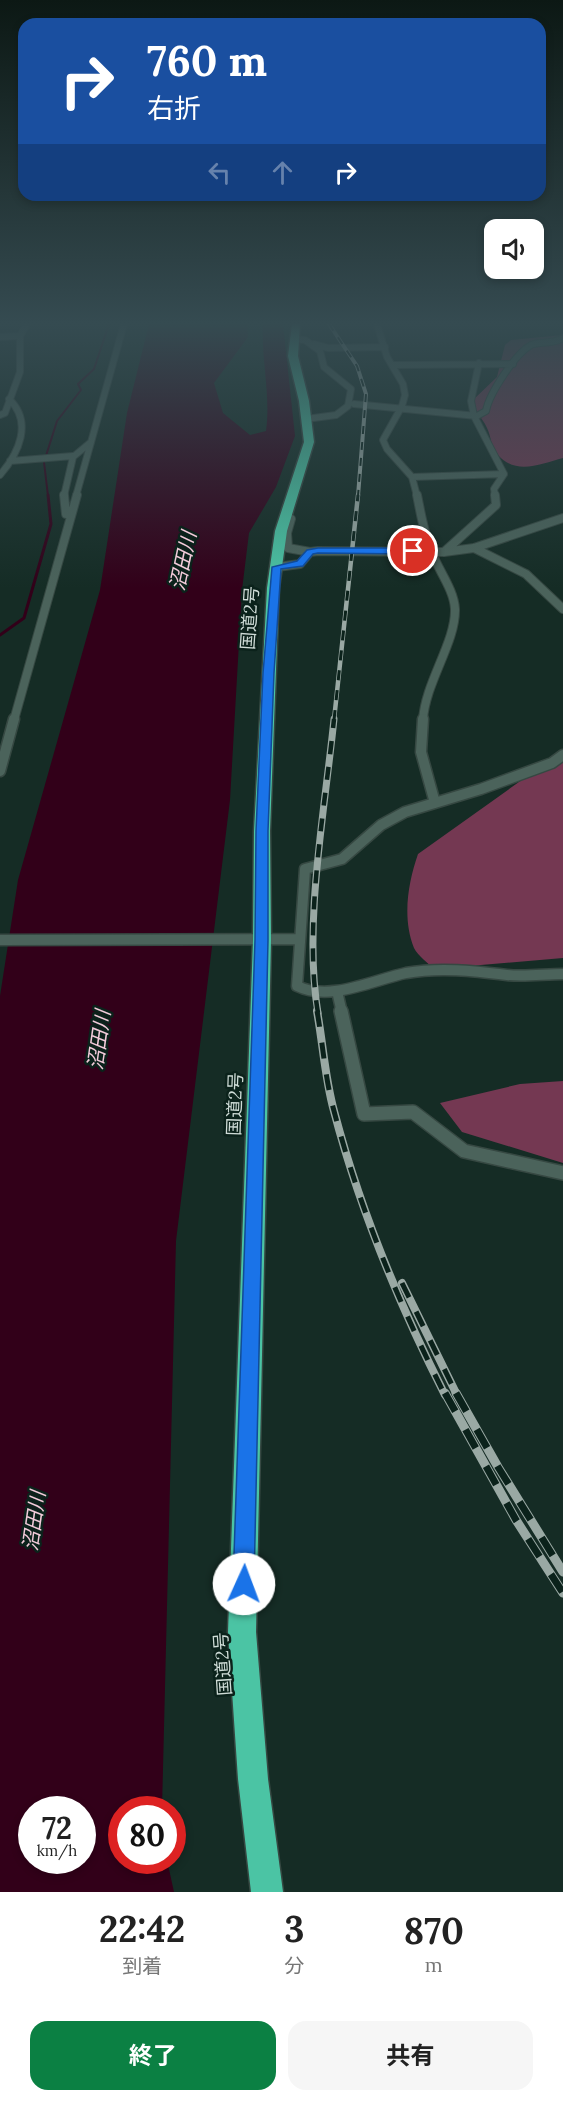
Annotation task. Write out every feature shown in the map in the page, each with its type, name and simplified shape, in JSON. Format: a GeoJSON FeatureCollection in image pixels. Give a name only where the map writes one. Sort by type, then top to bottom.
{"type":"FeatureCollection","features":[{"type":"Feature","properties":{"kind":"highway","name":"国道2号"},"geometry":{"type":"LineString","coordinates":[[267,1892],[253,1779],[242,1632],[262,940],[264,786],[277,567],[281,531],[309,442],[305,412]]}},
{"type":"Feature","properties":{"kind":"street"},"geometry":{"type":"LineString","coordinates":[[0,475],[23,437],[20,412]]}},
{"type":"Feature","properties":{"kind":"street"},"geometry":{"type":"LineString","coordinates":[[0,771],[99,412]]}},
{"type":"Feature","properties":{"kind":"street"},"geometry":{"type":"LineString","coordinates":[[306,419],[336,415],[340,412]]}},
{"type":"Feature","properties":{"kind":"street"},"geometry":{"type":"LineString","coordinates":[[399,412],[383,440],[387,449],[412,477],[431,551],[452,594],[455,610],[446,647],[424,702],[421,752],[435,803]]}},
{"type":"Feature","properties":{"kind":"street"},"geometry":{"type":"LineString","coordinates":[[444,412],[474,416],[483,412]]}},
{"type":"Feature","properties":{"kind":"street"},"geometry":{"type":"LineString","coordinates":[[473,412],[504,474]]}},
{"type":"Feature","properties":{"kind":"street"},"geometry":{"type":"LineString","coordinates":[[10,461],[73,456],[91,442]]}},
{"type":"Feature","properties":{"kind":"street"},"geometry":{"type":"LineString","coordinates":[[71,514],[66,514],[63,509],[62,497],[73,456]]}},
{"type":"Feature","properties":{"kind":"street"},"geometry":{"type":"LineString","coordinates":[[412,477],[504,474]]}},
{"type":"Feature","properties":{"kind":"street"},"geometry":{"type":"LineString","coordinates":[[444,552],[496,505],[495,489],[504,474]]}},
{"type":"Feature","properties":{"kind":"street"},"geometry":{"type":"LineString","coordinates":[[286,518],[291,519],[287,533],[288,548],[310,552],[444,552],[474,548],[563,518]]}},
{"type":"Feature","properties":{"kind":"street"},"geometry":{"type":"LineString","coordinates":[[474,548],[526,574],[563,609]]}},
{"type":"Feature","properties":{"kind":"street"},"geometry":{"type":"LineString","coordinates":[[277,567],[300,564],[310,552]]}},
{"type":"Feature","properties":{"kind":"street"},"geometry":{"type":"LineString","coordinates":[[563,755],[542,766],[405,812],[381,825],[342,859],[305,869],[297,986],[303,989],[337,991],[407,973],[477,969],[509,975],[563,974]]}},
{"type":"Feature","properties":{"kind":"street"},"geometry":{"type":"LineString","coordinates":[[0,940],[299,939]]}},
{"type":"Feature","properties":{"kind":"street"},"geometry":{"type":"LineString","coordinates":[[337,991],[363,1114],[413,1112],[464,1151],[563,1173]]}},
{"type":"Feature","properties":{"kind":"shaded area"},"geometry":{"type":"Polygon","coordinates":[[[477,412],[563,412],[563,458],[520,467],[504,461],[495,451],[485,424],[477,412]]]}},
{"type":"Feature","properties":{"kind":"shaded area"},"geometry":{"type":"Polygon","coordinates":[[[563,757],[563,958],[434,969],[414,948],[408,925],[409,889],[418,854],[540,767],[563,757]]]}},
{"type":"Feature","properties":{"kind":"shaded area"},"geometry":{"type":"Polygon","coordinates":[[[563,1081],[563,1163],[462,1132],[440,1103],[520,1084],[563,1081]]]}},
{"type":"Feature","properties":{"kind":"water","name":"沼田川"},"geometry":{"type":"Polygon","coordinates":[[[127,412],[223,412],[250,435],[266,431],[267,412],[292,412],[295,436],[276,487],[249,533],[242,590],[230,800],[176,1241],[162,1796],[108,1796],[108,1874],[170,1874],[174,1892],[0,1892],[0,996],[18,880],[100,590],[127,412]]]}},
{"type":"Feature","properties":{"kind":"waterway"},"geometry":{"type":"LineString","coordinates":[[48,496],[44,462],[57,421],[64,412]]}},
{"type":"Feature","properties":{"kind":"waterway"},"geometry":{"type":"LineString","coordinates":[[0,635],[24,618],[51,524],[48,495]]}},
{"type":"Feature","properties":{"kind":"railway"},"geometry":{"type":"LineString","coordinates":[[358,496],[365,412]]}},
{"type":"Feature","properties":{"kind":"railway"},"geometry":{"type":"LineString","coordinates":[[334,720],[358,495]]}},
{"type":"Feature","properties":{"kind":"railway"},"geometry":{"type":"LineString","coordinates":[[318,1013],[314,979],[314,905],[334,719]]}},
{"type":"Feature","properties":{"kind":"railway"},"geometry":{"type":"LineString","coordinates":[[317,1011],[326,1074],[344,1148],[382,1256],[445,1395]]}},
{"type":"Feature","properties":{"kind":"railway"},"geometry":{"type":"LineString","coordinates":[[402,1283],[456,1393]]}},
{"type":"Feature","properties":{"kind":"railway"},"geometry":{"type":"LineString","coordinates":[[445,1393],[516,1520],[563,1593]]}},
{"type":"Feature","properties":{"kind":"railway"},"geometry":{"type":"LineString","coordinates":[[456,1393],[498,1467],[563,1572]]}},
{"type":"Feature","properties":{"kind":"route"},"geometry":{"type":"LineString","coordinates":[[244,1584],[262,940],[262,831],[273,588],[277,567],[300,564],[310,552],[318,550],[413,551]]}}]}
